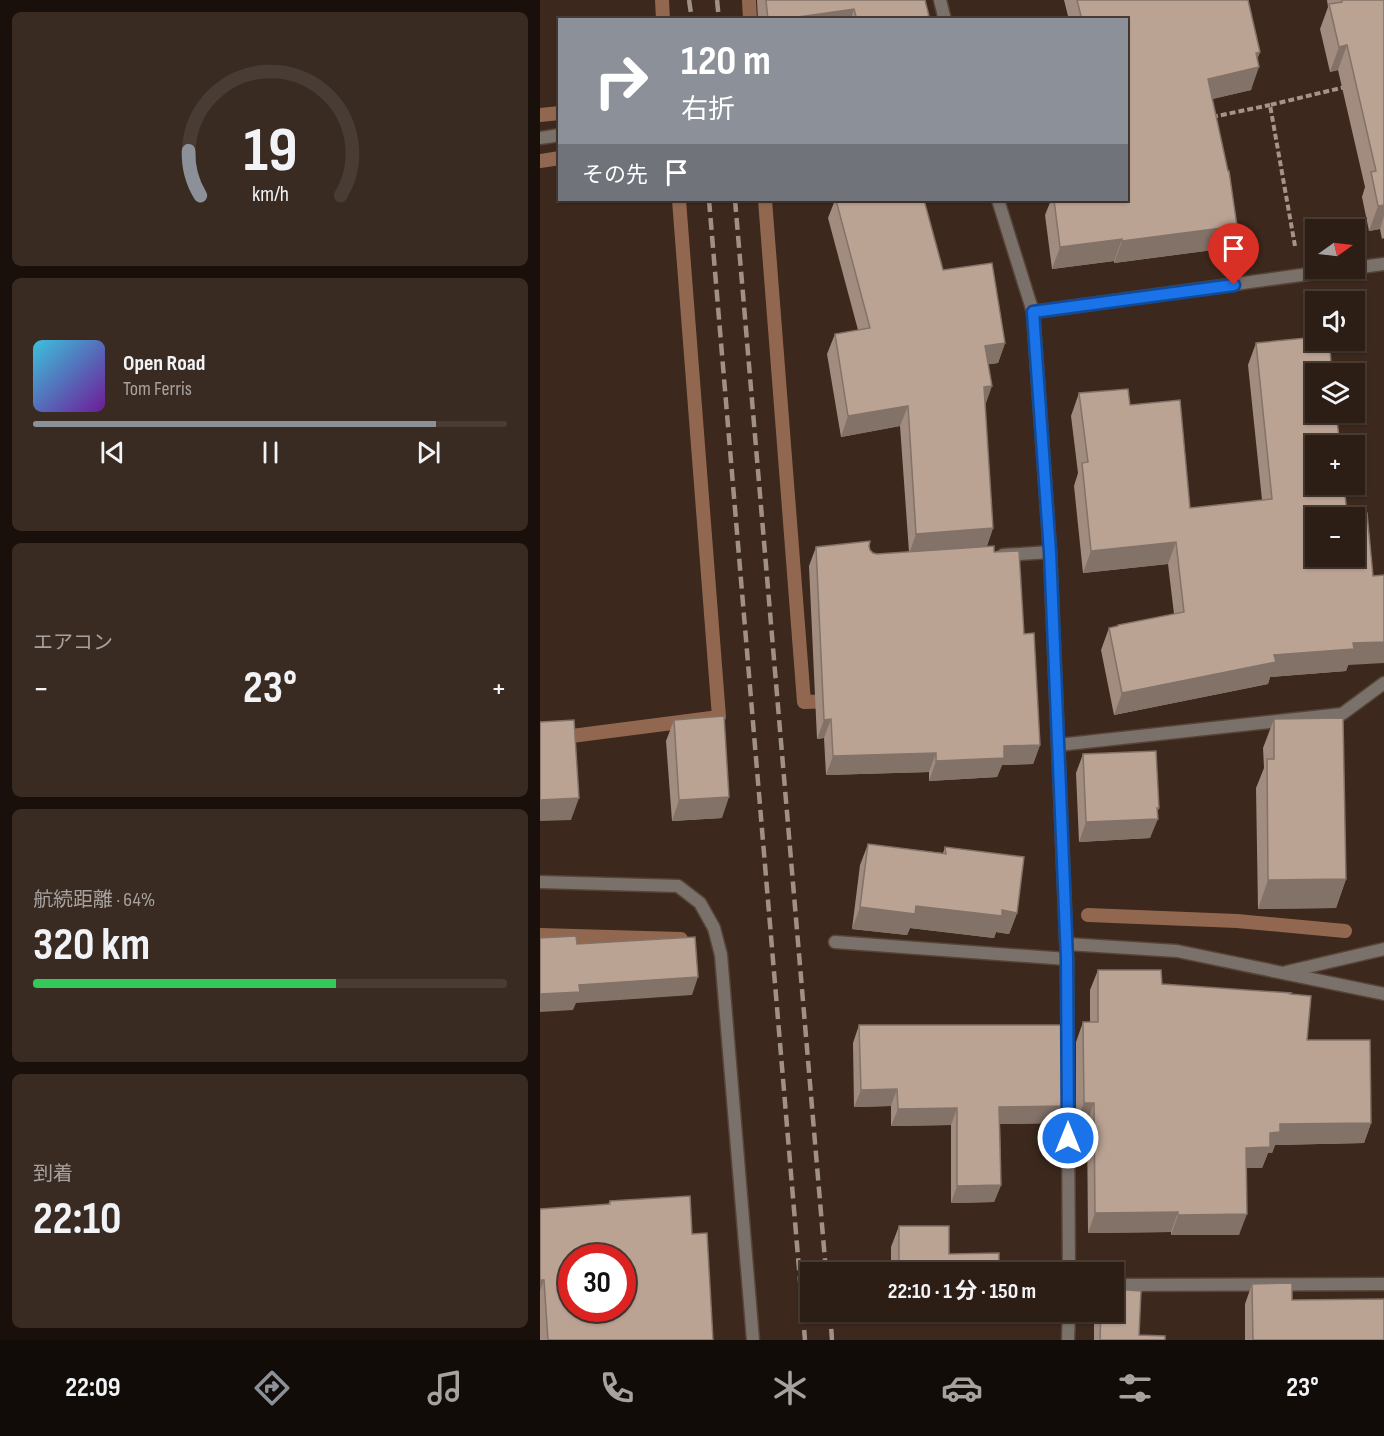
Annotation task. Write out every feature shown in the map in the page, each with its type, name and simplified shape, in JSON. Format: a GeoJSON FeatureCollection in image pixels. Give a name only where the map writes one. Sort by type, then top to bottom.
{"type":"FeatureCollection","features":[{"type":"Feature","properties":{"kind":"street"},"geometry":{"type":"LineString","coordinates":[[940,0],[944,18]]}},
{"type":"Feature","properties":{"kind":"street"},"geometry":{"type":"LineString","coordinates":[[540,138],[558,135]]}},
{"type":"Feature","properties":{"kind":"street"},"geometry":{"type":"LineString","coordinates":[[998,201],[1033,312],[1050,552],[1067,944],[1069,1262]]}},
{"type":"Feature","properties":{"kind":"street"},"geometry":{"type":"LineString","coordinates":[[1365,266],[1384,264]]}},
{"type":"Feature","properties":{"kind":"street"},"geometry":{"type":"LineString","coordinates":[[1033,312],[1305,275]]}},
{"type":"Feature","properties":{"kind":"street"},"geometry":{"type":"LineString","coordinates":[[990,556],[1050,552]]}},
{"type":"Feature","properties":{"kind":"street"},"geometry":{"type":"LineString","coordinates":[[1058,745],[1342,714],[1384,683]]}},
{"type":"Feature","properties":{"kind":"street"},"geometry":{"type":"LineString","coordinates":[[540,882],[678,886],[700,903],[714,928],[721,955],[753,1340]]}},
{"type":"Feature","properties":{"kind":"street"},"geometry":{"type":"LineString","coordinates":[[835,942],[1067,959]]}},
{"type":"Feature","properties":{"kind":"street"},"geometry":{"type":"LineString","coordinates":[[1067,944],[1177,951],[1384,994]]}},
{"type":"Feature","properties":{"kind":"street"},"geometry":{"type":"LineString","coordinates":[[1282,973],[1384,949]]}},
{"type":"Feature","properties":{"kind":"street"},"geometry":{"type":"LineString","coordinates":[[1124,1285],[1384,1284]]}},
{"type":"Feature","properties":{"kind":"street"},"geometry":{"type":"LineString","coordinates":[[1068,1340],[1069,1322]]}},
{"type":"Feature","properties":{"kind":"path"},"geometry":{"type":"LineString","coordinates":[[1203,120],[1350,86]]}},
{"type":"Feature","properties":{"kind":"path"},"geometry":{"type":"LineString","coordinates":[[1270,105],[1301,276]]}},
{"type":"Feature","properties":{"kind":"building"},"geometry":{"type":"Polygon","coordinates":[[[766,0],[925,0],[929,16],[922,18],[856,18],[854,9],[791,18],[768,18],[766,0]]]}},
{"type":"Feature","properties":{"kind":"building"},"geometry":{"type":"Polygon","coordinates":[[[1077,0],[1248,0],[1260,52],[1256,53],[1259,67],[1208,79],[1229,171],[1237,226],[1060,247],[1054,201],[1128,201],[1128,18],[1082,18],[1077,0]]]}},
{"type":"Feature","properties":{"kind":"building"},"geometry":{"type":"Polygon","coordinates":[[[1342,0],[1384,0],[1384,205],[1378,206],[1371,172],[1376,171],[1347,45],[1339,47],[1329,4],[1342,2],[1342,0]]]}},
{"type":"Feature","properties":{"kind":"building"},"geometry":{"type":"Polygon","coordinates":[[[836,201],[924,201],[943,270],[992,263],[1005,343],[985,346],[992,386],[984,387],[993,528],[916,534],[908,406],[848,416],[835,334],[870,328],[836,201]]]}},
{"type":"Feature","properties":{"kind":"building"},"geometry":{"type":"Polygon","coordinates":[[[1305,338],[1305,351],[1330,351],[1331,363],[1305,363],[1305,423],[1337,423],[1339,435],[1305,435],[1305,495],[1345,495],[1346,507],[1305,507],[1305,567],[1365,567],[1365,513],[1367,513],[1373,576],[1384,575],[1384,642],[1353,643],[1354,649],[1274,655],[1276,662],[1122,693],[1109,628],[1184,612],[1176,542],[1091,551],[1082,463],[1088,462],[1079,393],[1128,389],[1130,405],[1180,400],[1190,508],[1272,499],[1256,343],[1305,338]]]}},
{"type":"Feature","properties":{"kind":"building"},"geometry":{"type":"Polygon","coordinates":[[[870,541],[870,550],[877,554],[994,546],[994,552],[1019,551],[1024,634],[1034,633],[1040,745],[1004,746],[1004,758],[936,761],[936,753],[833,756],[831,719],[824,720],[816,547],[870,541]]]}},
{"type":"Feature","properties":{"kind":"building"},"geometry":{"type":"Polygon","coordinates":[[[724,716],[729,797],[679,800],[674,720],[724,716]]]}},
{"type":"Feature","properties":{"kind":"building"},"geometry":{"type":"Polygon","coordinates":[[[1343,718],[1346,879],[1268,880],[1267,759],[1274,759],[1274,719],[1343,718]]]}},
{"type":"Feature","properties":{"kind":"building"},"geometry":{"type":"Polygon","coordinates":[[[574,720],[579,798],[540,800],[540,722],[574,720]]]}},
{"type":"Feature","properties":{"kind":"building"},"geometry":{"type":"Polygon","coordinates":[[[1156,751],[1158,819],[1086,822],[1083,754],[1156,751]]]}},
{"type":"Feature","properties":{"kind":"building"},"geometry":{"type":"Polygon","coordinates":[[[868,844],[946,854],[945,847],[1024,857],[1017,913],[1002,910],[1002,916],[916,906],[915,914],[860,907],[868,844]]]}},
{"type":"Feature","properties":{"kind":"building"},"geometry":{"type":"Polygon","coordinates":[[[576,936],[577,944],[695,937],[698,977],[579,985],[580,992],[540,994],[540,938],[576,936]]]}},
{"type":"Feature","properties":{"kind":"building"},"geometry":{"type":"Polygon","coordinates":[[[1098,970],[1161,970],[1162,984],[1311,996],[1307,1040],[1370,1040],[1371,1123],[1280,1124],[1280,1132],[1270,1133],[1270,1147],[1246,1148],[1247,1214],[1095,1213],[1094,1103],[1084,1103],[1083,1022],[1098,1022],[1098,970]]]}},
{"type":"Feature","properties":{"kind":"building"},"geometry":{"type":"Polygon","coordinates":[[[859,1025],[1066,1025],[1066,1106],[999,1107],[1001,1185],[957,1186],[957,1108],[898,1109],[897,1089],[861,1090],[859,1025]]]}},
{"type":"Feature","properties":{"kind":"building"},"geometry":{"type":"Polygon","coordinates":[[[690,1196],[692,1234],[707,1233],[713,1340],[548,1340],[544,1280],[540,1280],[540,1209],[610,1204],[610,1201],[690,1196]]]}},
{"type":"Feature","properties":{"kind":"building"},"geometry":{"type":"Polygon","coordinates":[[[899,1226],[949,1226],[949,1254],[999,1253],[999,1262],[899,1262],[899,1226]]]}},
{"type":"Feature","properties":{"kind":"building"},"geometry":{"type":"Polygon","coordinates":[[[1292,1283],[1292,1300],[1384,1299],[1384,1340],[1253,1340],[1252,1284],[1292,1283]]]}},
{"type":"Feature","properties":{"kind":"building"},"geometry":{"type":"Polygon","coordinates":[[[1124,1290],[1141,1291],[1139,1335],[1165,1336],[1165,1340],[1100,1340],[1101,1322],[1124,1322],[1124,1290]]]}},
{"type":"Feature","properties":{"kind":"waterway"},"geometry":{"type":"LineString","coordinates":[[662,0],[663,18]]}},
{"type":"Feature","properties":{"kind":"waterway"},"geometry":{"type":"LineString","coordinates":[[749,0],[750,18]]}},
{"type":"Feature","properties":{"kind":"waterway"},"geometry":{"type":"LineString","coordinates":[[540,115],[558,113]]}},
{"type":"Feature","properties":{"kind":"waterway"},"geometry":{"type":"LineString","coordinates":[[540,161],[558,158]]}},
{"type":"Feature","properties":{"kind":"waterway"},"geometry":{"type":"LineString","coordinates":[[540,740],[719,717],[679,201]]}},
{"type":"Feature","properties":{"kind":"waterway"},"geometry":{"type":"LineString","coordinates":[[765,201],[804,702],[834,701]]}},
{"type":"Feature","properties":{"kind":"waterway"},"geometry":{"type":"LineString","coordinates":[[1088,915],[1237,921],[1345,931]]}},
{"type":"Feature","properties":{"kind":"waterway"},"geometry":{"type":"LineString","coordinates":[[540,935],[681,939]]}},
{"type":"Feature","properties":{"kind":"railway"},"geometry":{"type":"LineString","coordinates":[[689,0],[692,18]]}},
{"type":"Feature","properties":{"kind":"railway"},"geometry":{"type":"LineString","coordinates":[[717,0],[719,18]]}},
{"type":"Feature","properties":{"kind":"railway"},"geometry":{"type":"LineString","coordinates":[[709,201],[805,1340]]}},
{"type":"Feature","properties":{"kind":"railway"},"geometry":{"type":"LineString","coordinates":[[735,201],[825,1262]]}},
{"type":"Feature","properties":{"kind":"railway"},"geometry":{"type":"LineString","coordinates":[[831,1322],[832,1340]]}},
{"type":"Feature","properties":{"kind":"route"},"geometry":{"type":"LineString","coordinates":[[1068,1138],[1067,959],[1050,552],[1033,312],[1234,285]]}}]}
